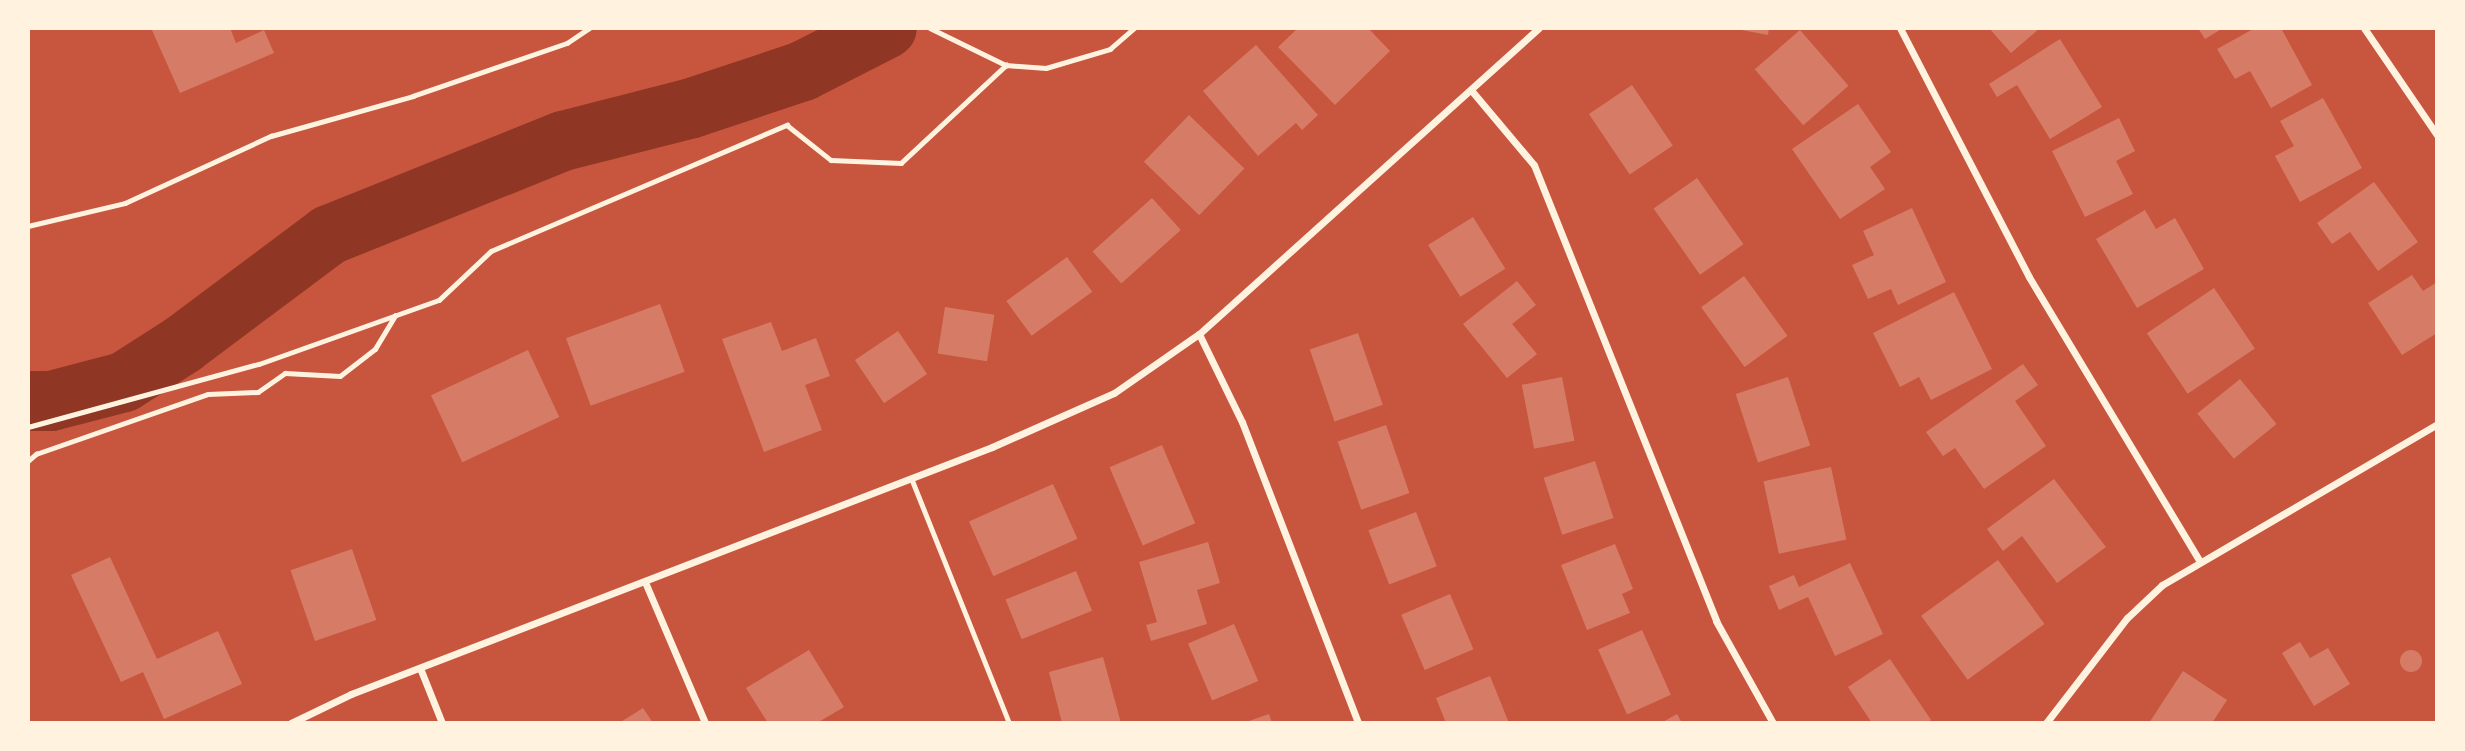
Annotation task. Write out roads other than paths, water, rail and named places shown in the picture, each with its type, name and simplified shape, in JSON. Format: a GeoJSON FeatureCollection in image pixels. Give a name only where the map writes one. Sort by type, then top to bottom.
{"type":"FeatureCollection","features":[{"type":"Feature","properties":{"kind":"street"},"geometry":{"type":"LineString","coordinates":[[291,723],[420,668],[911,478],[1114,393],[1199,334],[1539,28]]}},
{"type":"Feature","properties":{"kind":"street"},"geometry":{"type":"LineString","coordinates":[[1900,28],[2029,277],[2200,562]]}},
{"type":"Feature","properties":{"kind":"street"},"geometry":{"type":"LineString","coordinates":[[2364,28],[2437,135]]}},
{"type":"Feature","properties":{"kind":"street"},"geometry":{"type":"LineString","coordinates":[[1471,90],[1534,165],[1716,621],[1773,723]]}},
{"type":"Feature","properties":{"kind":"street"},"geometry":{"type":"LineString","coordinates":[[1199,334],[1242,422],[1358,723]]}},
{"type":"Feature","properties":{"kind":"street"},"geometry":{"type":"LineString","coordinates":[[2046,723],[2127,618],[2162,585],[2437,424]]}},
{"type":"Feature","properties":{"kind":"street"},"geometry":{"type":"LineString","coordinates":[[645,582],[705,723]]}},
{"type":"Feature","properties":{"kind":"street"},"geometry":{"type":"LineString","coordinates":[[420,668],[442,723]]}},
{"type":"Feature","properties":{"kind":"lane"},"geometry":{"type":"LineString","coordinates":[[911,478],[1009,723]]}},
{"type":"Feature","properties":{"kind":"waterway"},"geometry":{"type":"LineString","coordinates":[[28,401],[51,401],[124,382],[182,345],[329,235],[563,141],[692,108],[803,71],[887,28]]}}]}
